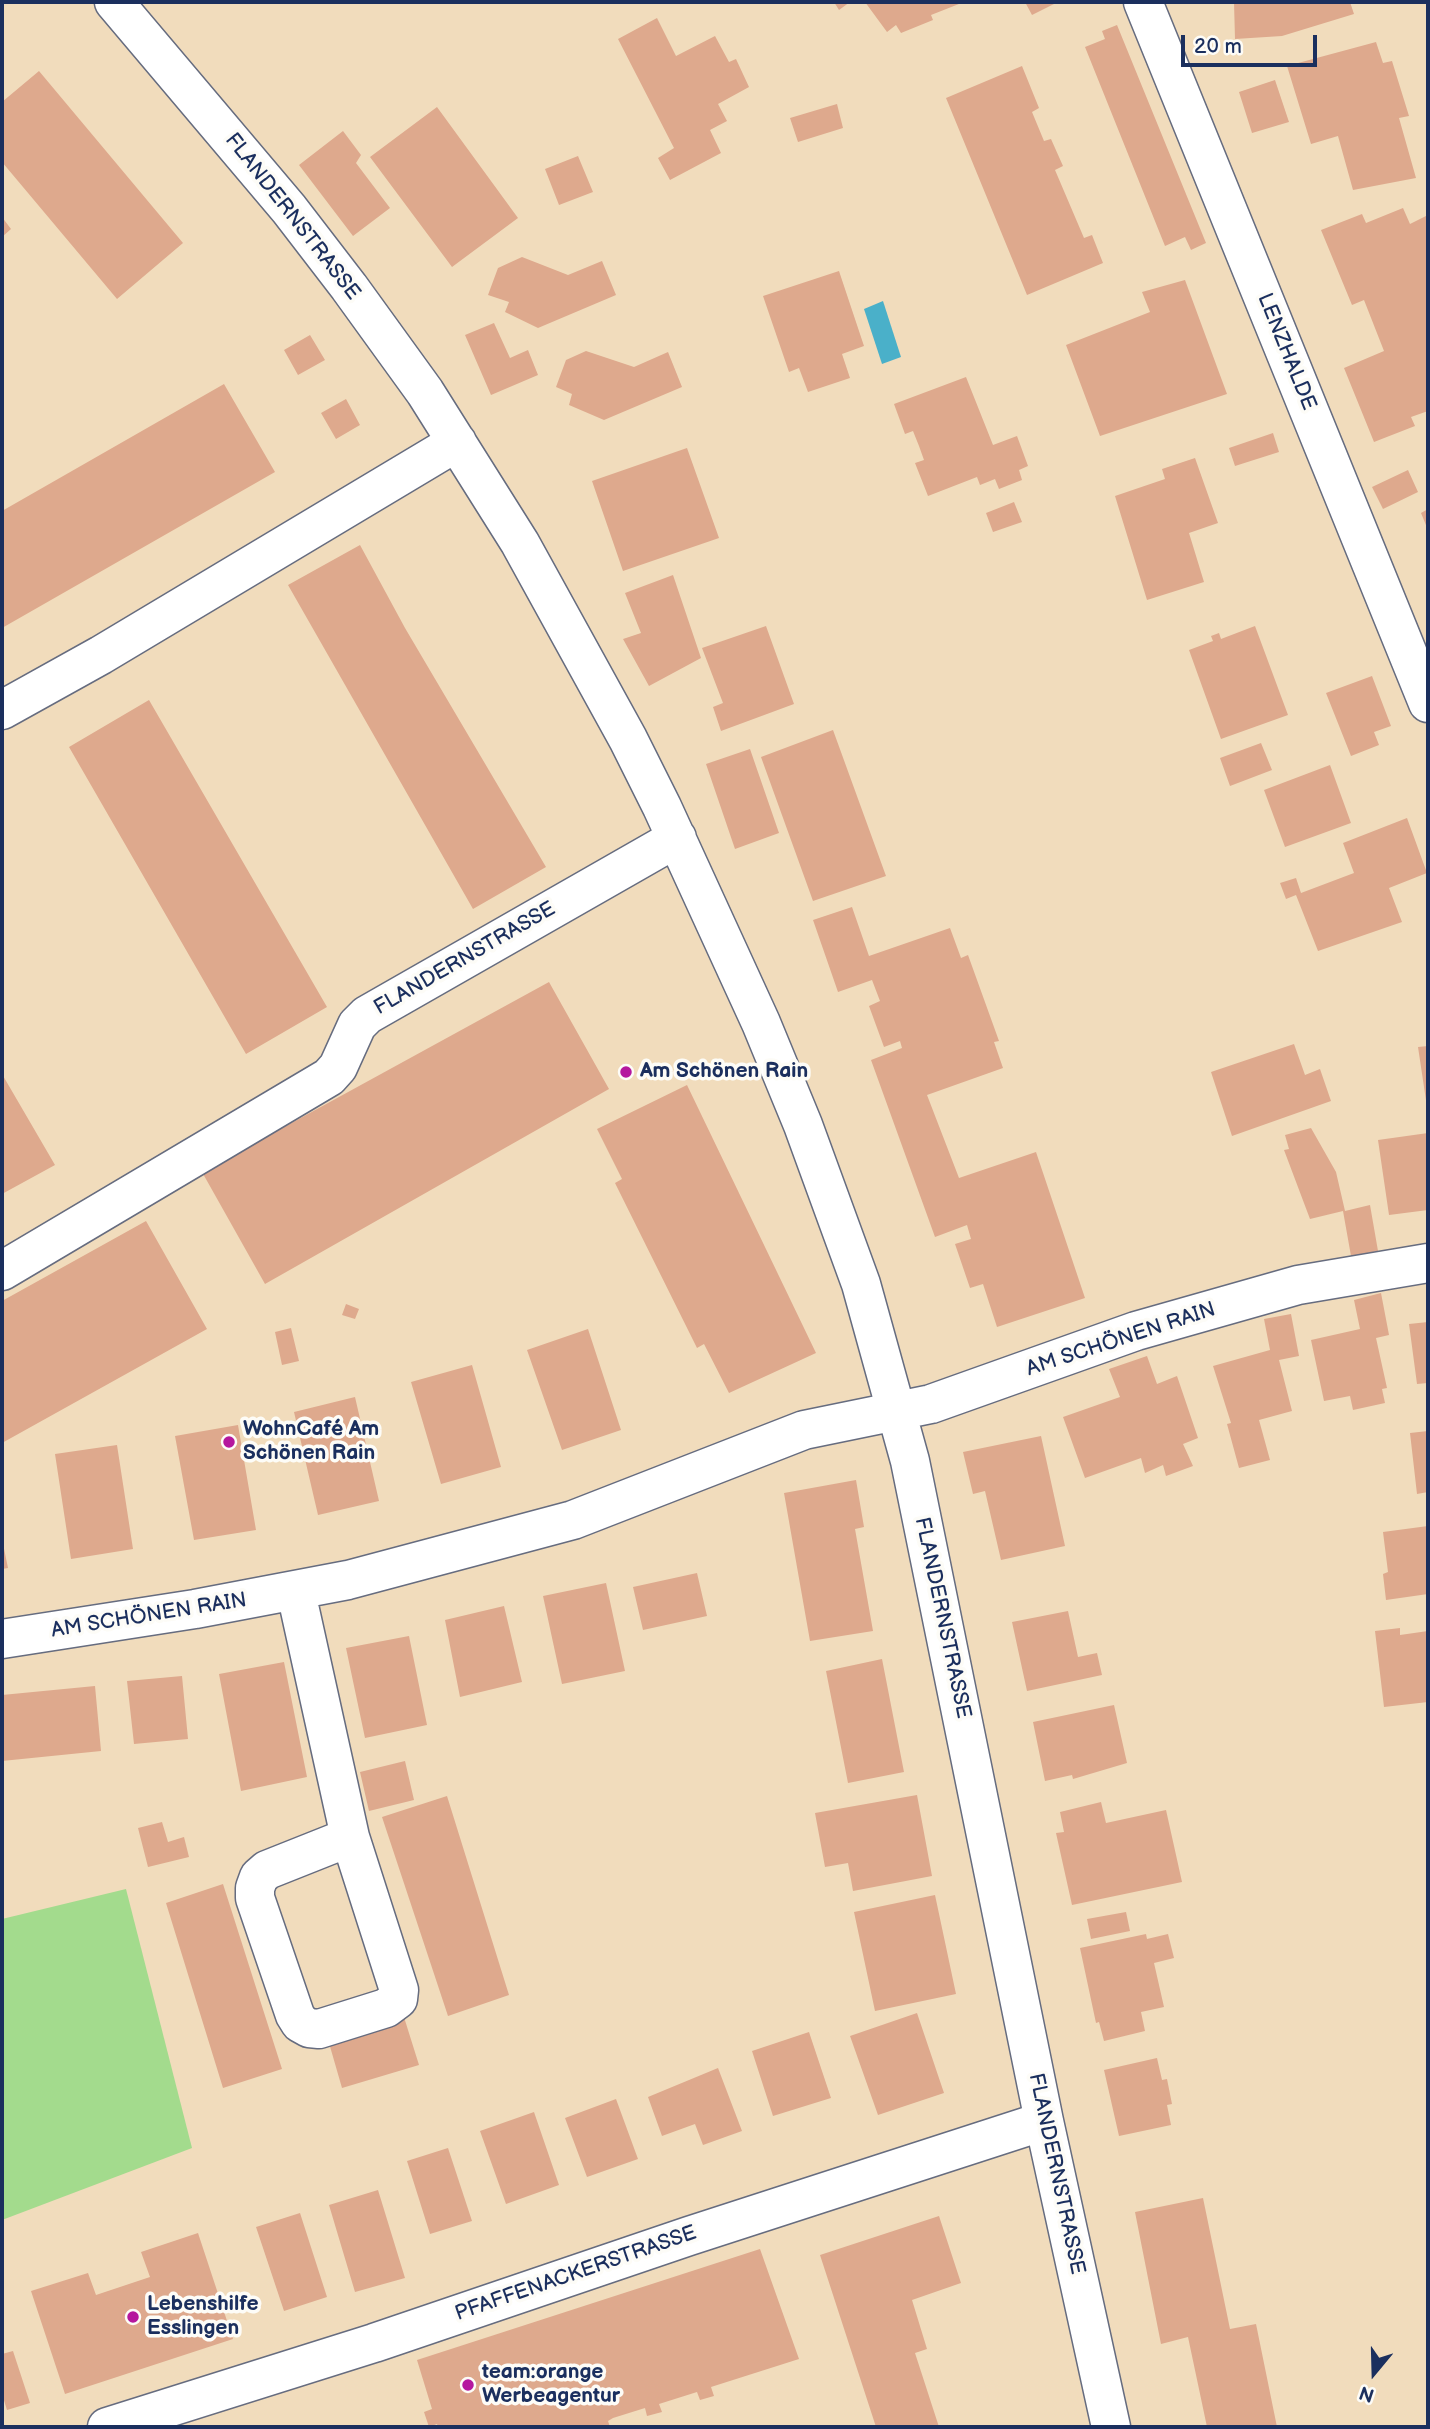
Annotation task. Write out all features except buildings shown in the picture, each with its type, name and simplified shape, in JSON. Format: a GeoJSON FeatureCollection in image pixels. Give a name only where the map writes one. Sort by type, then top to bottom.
{"type":"FeatureCollection","features":[{"type":"Feature","properties":{"kind":"street","name":"FLANDERNSTRASSE"},"geometry":{"type":"LineString","coordinates":[[114,2],[289,209],[389,341],[457,442],[578,646],[677,838],[803,1125],[861,1284],[910,1461],[1044,2121],[1111,2427]]}},
{"type":"Feature","properties":{"kind":"street","name":"LENZHALDE"},"geometry":{"type":"LineString","coordinates":[[1143,2],[1428,703]]}},
{"type":"Feature","properties":{"kind":"street"},"geometry":{"type":"LineString","coordinates":[[2,710],[101,655],[457,442]]}},
{"type":"Feature","properties":{"kind":"street","name":"FLANDERNSTRASSE"},"geometry":{"type":"LineString","coordinates":[[2,1271],[329,1077],[338,1066],[357,1025],[367,1015],[677,838]]}},
{"type":"Feature","properties":{"kind":"street","name":"AM SCHÖNEN RAIN"},"geometry":{"type":"LineString","coordinates":[[2,1639],[296,1592],[573,1520],[804,1430],[951,1398],[1136,1331],[1298,1285],[1428,1263]]}},
{"type":"Feature","properties":{"kind":"street"},"geometry":{"type":"LineString","coordinates":[[296,1592],[351,1837],[400,1990],[398,1998],[386,2008],[318,2029],[309,2028],[300,2023],[295,2015],[255,1898],[255,1888],[259,1877],[267,1870],[351,1837]]}},
{"type":"Feature","properties":{"kind":"street","name":"PFAFFENACKERSTRASSE"},"geometry":{"type":"LineString","coordinates":[[107,2427],[1044,2121]]}},
{"type":"Feature","properties":{"kind":"green space"},"geometry":{"type":"Polygon","coordinates":[[[126,1889],[192,2148],[2,2220],[2,1919],[126,1889]]]}},
{"type":"Feature","properties":{"kind":"water"},"geometry":{"type":"Polygon","coordinates":[[[883,301],[901,357],[882,364],[864,309],[883,301]]]}},
{"type":"Feature","properties":{"kind":"place","name":"Am Schönen Rain"},"geometry":{"type":"Point","coordinates":[626,1072]}},
{"type":"Feature","properties":{"kind":"place","name":"WohnCafé Am Schönen Rain"},"geometry":{"type":"Point","coordinates":[229,1442]}},
{"type":"Feature","properties":{"kind":"place","name":"Lebenshilfe Esslingen"},"geometry":{"type":"Point","coordinates":[133,2317]}},
{"type":"Feature","properties":{"kind":"place","name":"team:orange Werbeagentur"},"geometry":{"type":"Point","coordinates":[468,2385]}}]}
